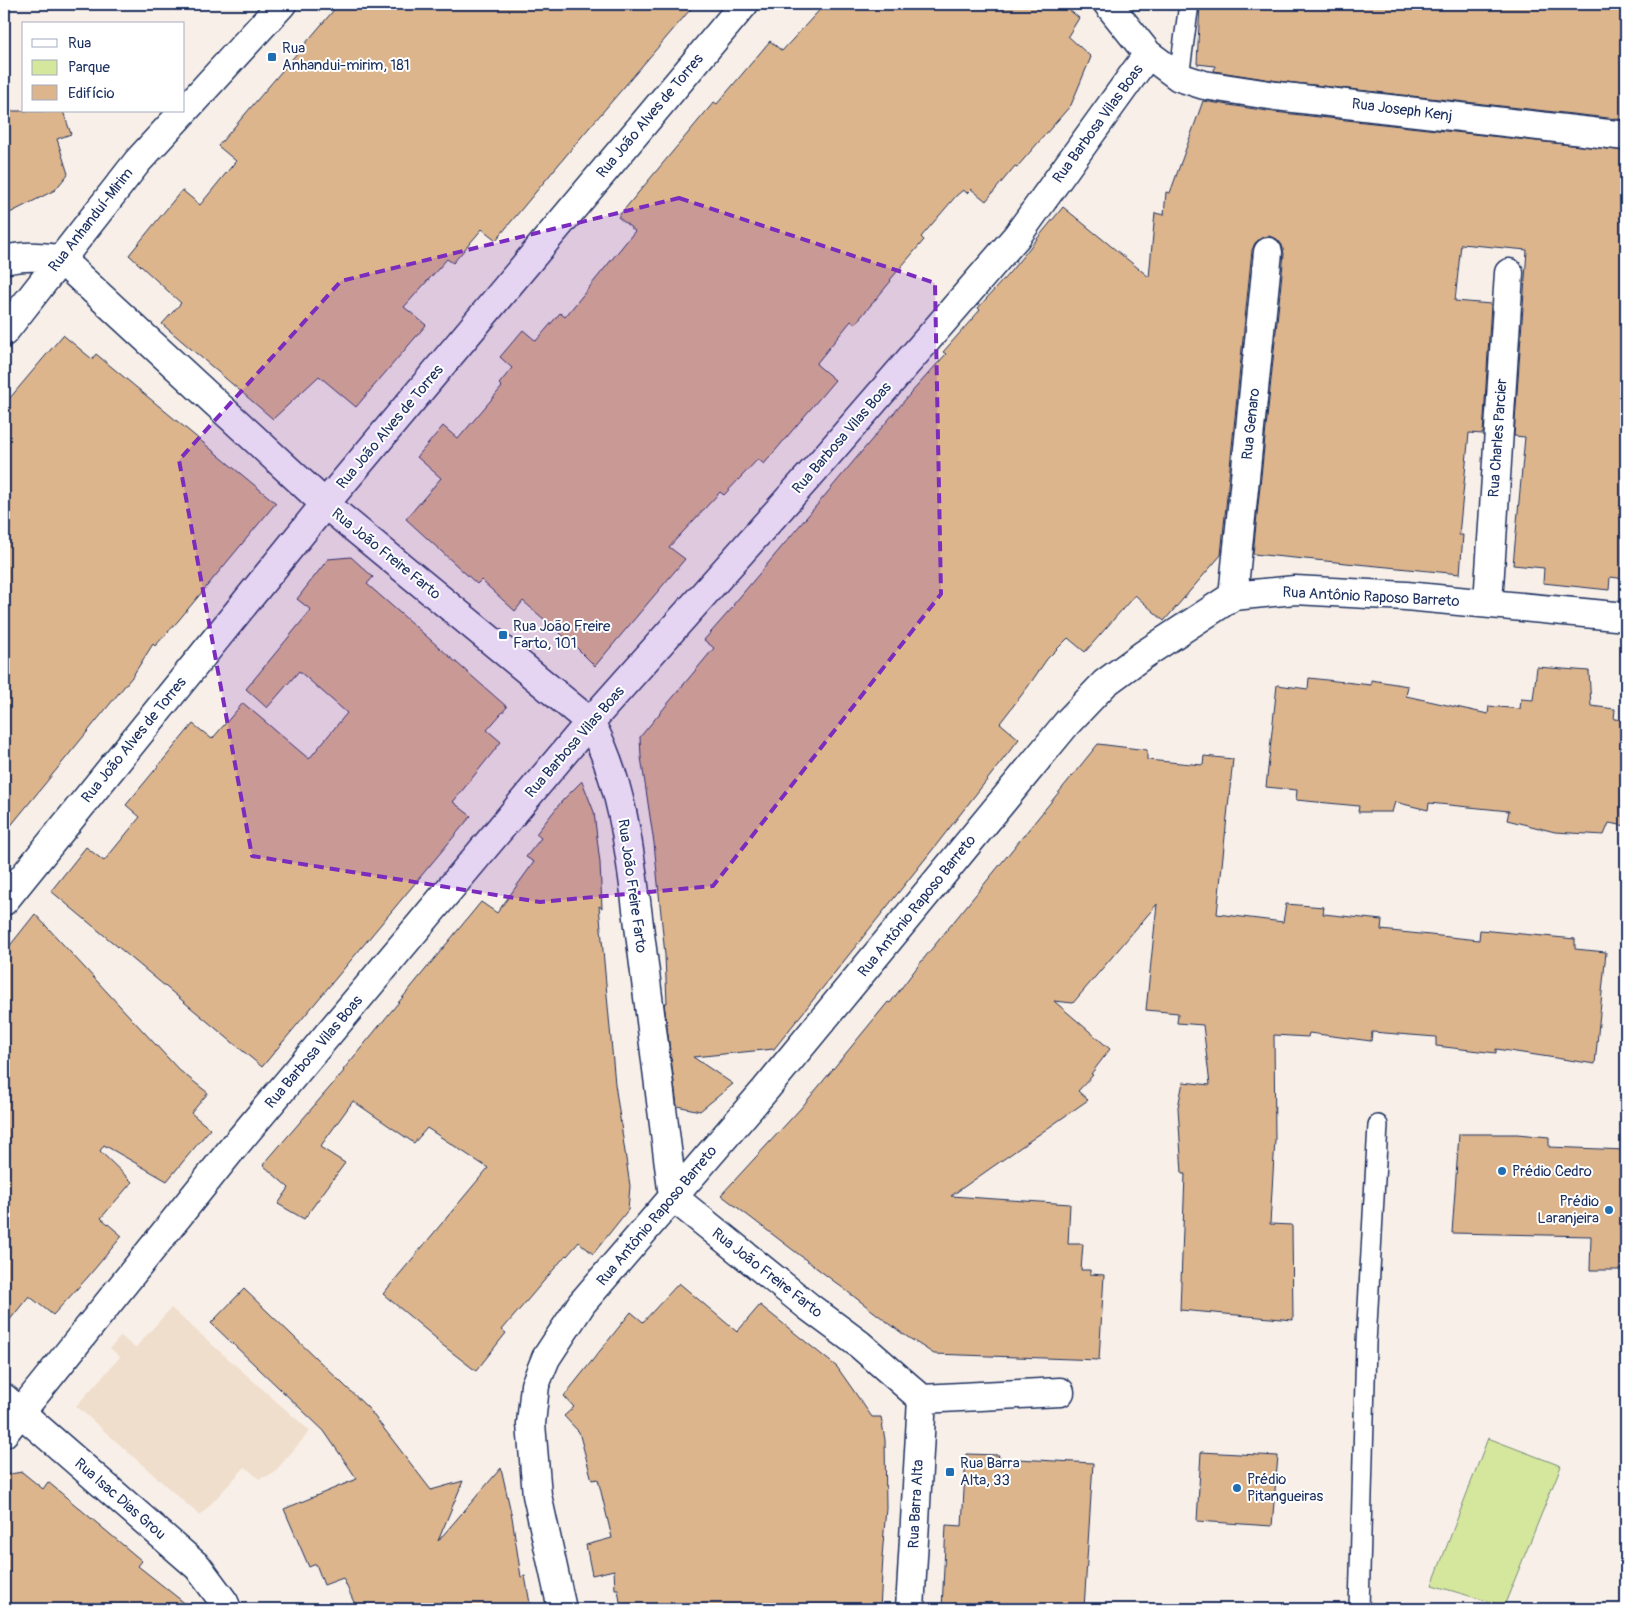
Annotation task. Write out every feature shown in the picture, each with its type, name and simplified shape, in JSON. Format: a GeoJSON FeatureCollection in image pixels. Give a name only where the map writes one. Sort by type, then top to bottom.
{"type":"FeatureCollection","features":[{"type":"Feature","properties":{"kind":"street","name":"Rua Anhanduí-Mirim"},"geometry":{"type":"LineString","coordinates":[[185,110],[282,4]]}},
{"type":"Feature","properties":{"kind":"street","name":"Rua João Alves de Torres"},"geometry":{"type":"LineString","coordinates":[[4,901],[326,504],[744,4]]}},
{"type":"Feature","properties":{"kind":"street","name":"Rua Joseph Kenj"},"geometry":{"type":"LineString","coordinates":[[1108,4],[1148,54],[1179,77],[1204,85],[1276,96],[1626,136]]}},
{"type":"Feature","properties":{"kind":"street","name":"Rua Barbosa Vilas Boas"},"geometry":{"type":"LineString","coordinates":[[4,1433],[12,1405],[232,1149],[590,722],[817,467],[1017,236],[1148,54]]}},
{"type":"Feature","properties":{"kind":"street","name":"Rua Anhanduí-Mirim"},"geometry":{"type":"LineString","coordinates":[[4,332],[138,161],[183,112]]}},
{"type":"Feature","properties":{"kind":"street","name":"Rua Genaro"},"geometry":{"type":"LineString","coordinates":[[1233,596],[1268,252]]}},
{"type":"Feature","properties":{"kind":"street"},"geometry":{"type":"LineString","coordinates":[[4,260],[16,257],[40,256],[60,259]]}},
{"type":"Feature","properties":{"kind":"street","name":"Rua João Freire Farto"},"geometry":{"type":"LineString","coordinates":[[60,259],[326,504],[590,722],[600,740],[611,771],[628,841],[673,1197],[809,1307],[865,1349],[922,1399]]}},
{"type":"Feature","properties":{"kind":"street","name":"Rua Charles Parcier"},"geometry":{"type":"LineString","coordinates":[[1488,603],[1509,273]]}},
{"type":"Feature","properties":{"kind":"street","name":"Rua Antônio Raposo Barreto"},"geometry":{"type":"LineString","coordinates":[[562,1609],[537,1495],[531,1424],[535,1385],[546,1358],[582,1303],[765,1090],[1067,723],[1105,683],[1143,655],[1233,596],[1295,590],[1406,596],[1626,617]]}},
{"type":"Feature","properties":{"kind":"street"},"geometry":{"type":"LineString","coordinates":[[922,1399],[1060,1392]]}},
{"type":"Feature","properties":{"kind":"street","name":"Rua Barra Alta"},"geometry":{"type":"LineString","coordinates":[[910,1609],[922,1399]]}},
{"type":"Feature","properties":{"kind":"street","name":"Rua Isac Dias Grou"},"geometry":{"type":"LineString","coordinates":[[12,1405],[198,1567],[224,1602],[226,1609]]}},
{"type":"Feature","properties":{"kind":"lane"},"geometry":{"type":"LineString","coordinates":[[1179,77],[1189,4]]}},
{"type":"Feature","properties":{"kind":"lane"},"geometry":{"type":"LineString","coordinates":[[1359,1609],[1366,1343],[1378,1125]]}},
{"type":"Feature","properties":{"kind":"highlighted area"},"geometry":{"type":"Polygon","coordinates":[[[679,198],[935,283],[941,594],[713,886],[540,902],[252,856],[179,460],[341,281],[679,198]]]}},
{"type":"Feature","properties":{"kind":"shaded area"},"geometry":{"type":"Polygon","coordinates":[[[171,1308],[310,1431],[273,1474],[259,1479],[245,1467],[200,1516],[76,1406],[120,1357],[110,1348],[121,1336],[135,1348],[171,1308]]]}},
{"type":"Feature","properties":{"kind":"green space"},"geometry":{"type":"Polygon","coordinates":[[[1488,1438],[1561,1466],[1504,1606],[1432,1585],[1488,1438]]]}},
{"type":"Feature","properties":{"kind":"building"},"geometry":{"type":"Polygon","coordinates":[[[339,4],[695,4],[496,240],[482,229],[453,263],[447,259],[404,307],[426,325],[356,407],[319,376],[273,419],[162,324],[181,303],[129,255],[182,190],[200,205],[236,161],[218,146],[339,4]]]}},
{"type":"Feature","properties":{"kind":"building"},"geometry":{"type":"Polygon","coordinates":[[[825,4],[1062,4],[1079,18],[1068,36],[1091,57],[1071,105],[1017,167],[1015,166],[986,201],[971,189],[967,193],[963,190],[956,196],[921,237],[924,240],[855,324],[851,321],[816,364],[835,380],[764,464],[758,459],[724,495],[720,492],[669,547],[685,559],[595,666],[523,601],[515,611],[481,580],[477,584],[406,519],[441,478],[417,457],[443,426],[458,439],[502,387],[499,384],[512,368],[500,357],[523,330],[536,341],[560,313],[565,317],[635,231],[618,217],[714,102],[717,104],[770,41],[782,51],[825,4]]]}},
{"type":"Feature","properties":{"kind":"building"},"geometry":{"type":"Polygon","coordinates":[[[1200,4],[1626,4],[1626,120],[1278,81],[1214,71],[1215,66],[1197,64],[1200,4]]]}},
{"type":"Feature","properties":{"kind":"building"},"geometry":{"type":"Polygon","coordinates":[[[1203,101],[1274,112],[1626,151],[1626,579],[1610,577],[1609,590],[1543,583],[1544,568],[1513,565],[1525,437],[1514,436],[1527,250],[1461,244],[1455,301],[1491,304],[1483,434],[1469,433],[1459,535],[1463,535],[1460,574],[1253,554],[1284,254],[1282,245],[1277,239],[1269,236],[1261,238],[1255,243],[1252,250],[1221,555],[1164,621],[1135,595],[1085,652],[1068,638],[1047,659],[1000,723],[1019,739],[774,1049],[693,1057],[733,1084],[700,1111],[677,1106],[664,1003],[667,1003],[665,955],[654,843],[641,757],[640,737],[714,648],[704,640],[910,394],[946,354],[943,352],[980,310],[978,308],[1063,207],[1149,277],[1155,213],[1164,215],[1166,192],[1170,193],[1203,101]]]}},
{"type":"Feature","properties":{"kind":"building"},"geometry":{"type":"Polygon","coordinates":[[[4,111],[63,112],[71,134],[57,139],[68,174],[55,190],[4,216],[4,111]]]}},
{"type":"Feature","properties":{"kind":"building"},"geometry":{"type":"Polygon","coordinates":[[[63,335],[92,359],[96,354],[276,503],[178,621],[155,646],[153,644],[132,677],[4,834],[4,405],[63,335]]]}},
{"type":"Feature","properties":{"kind":"building"},"geometry":{"type":"Polygon","coordinates":[[[351,557],[373,577],[367,584],[507,707],[487,730],[501,742],[453,802],[471,816],[262,1067],[51,891],[86,847],[104,861],[140,817],[126,805],[193,724],[212,739],[243,703],[309,759],[347,713],[299,671],[267,708],[246,689],[311,610],[297,599],[328,559],[351,557]]]}},
{"type":"Feature","properties":{"kind":"building"},"geometry":{"type":"Polygon","coordinates":[[[1537,667],[1589,671],[1591,706],[1615,709],[1614,719],[1626,720],[1626,826],[1609,823],[1604,835],[1555,832],[1507,820],[1509,811],[1429,803],[1428,810],[1395,802],[1392,812],[1358,812],[1359,806],[1296,800],[1297,790],[1266,787],[1277,685],[1308,689],[1309,678],[1371,685],[1371,680],[1408,686],[1406,696],[1488,714],[1489,706],[1520,709],[1521,699],[1533,700],[1537,667]]]}},
{"type":"Feature","properties":{"kind":"building"},"geometry":{"type":"Polygon","coordinates":[[[1098,744],[1147,750],[1147,760],[1203,765],[1204,756],[1233,759],[1217,914],[1283,922],[1286,904],[1324,907],[1323,914],[1382,920],[1381,930],[1479,940],[1480,930],[1575,939],[1575,949],[1606,952],[1595,1064],[1496,1049],[1496,1053],[1436,1046],[1436,1037],[1372,1032],[1371,1041],[1309,1033],[1308,1037],[1274,1035],[1275,1140],[1270,1224],[1292,1225],[1293,1320],[1180,1310],[1185,1174],[1182,1174],[1178,1107],[1183,1082],[1210,1085],[1203,1025],[1177,1023],[1178,1013],[1146,1010],[1157,904],[1073,1003],[1054,1001],[1110,1049],[1091,1074],[1093,1075],[1078,1091],[1088,1100],[951,1196],[1070,1204],[1068,1244],[1083,1244],[1081,1270],[1090,1270],[1090,1274],[1104,1275],[1099,1360],[934,1354],[903,1334],[721,1195],[801,1108],[888,1002],[890,1003],[921,962],[1098,744]]]}},
{"type":"Feature","properties":{"kind":"building"},"geometry":{"type":"Polygon","coordinates":[[[582,781],[594,812],[600,863],[602,908],[599,906],[615,1084],[630,1186],[628,1210],[593,1254],[579,1242],[566,1255],[502,1330],[506,1333],[476,1371],[436,1340],[383,1294],[488,1168],[427,1128],[414,1143],[353,1101],[320,1147],[345,1163],[304,1219],[278,1204],[289,1188],[263,1165],[344,1071],[481,902],[497,913],[534,862],[526,857],[541,838],[536,834],[562,801],[582,781]]]}},
{"type":"Feature","properties":{"kind":"building"},"geometry":{"type":"Polygon","coordinates":[[[35,914],[179,1070],[208,1093],[191,1113],[210,1129],[167,1181],[104,1145],[100,1151],[132,1182],[101,1218],[122,1236],[53,1315],[29,1296],[4,1327],[4,953],[35,914]]]}},
{"type":"Feature","properties":{"kind":"building"},"geometry":{"type":"Polygon","coordinates":[[[1459,1134],[1517,1134],[1549,1137],[1549,1147],[1626,1150],[1626,1270],[1590,1270],[1591,1236],[1452,1233],[1459,1134]]]}},
{"type":"Feature","properties":{"kind":"building"},"geometry":{"type":"Polygon","coordinates":[[[679,1283],[737,1332],[760,1305],[837,1367],[872,1417],[881,1417],[885,1440],[886,1508],[880,1609],[621,1609],[618,1589],[615,1589],[614,1570],[592,1575],[586,1545],[612,1538],[598,1479],[592,1480],[579,1432],[564,1416],[574,1407],[564,1396],[631,1312],[643,1322],[679,1283]]]}},
{"type":"Feature","properties":{"kind":"building"},"geometry":{"type":"Polygon","coordinates":[[[244,1289],[368,1408],[431,1490],[463,1481],[438,1541],[501,1468],[512,1517],[521,1577],[525,1576],[531,1609],[357,1609],[343,1578],[324,1585],[316,1564],[309,1567],[284,1509],[357,1479],[324,1431],[211,1323],[244,1289]]]}},
{"type":"Feature","properties":{"kind":"building","name":"Prédio Pitangueiras"},"geometry":{"type":"Polygon","coordinates":[[[1201,1452],[1278,1456],[1272,1526],[1197,1521],[1201,1452]]]}},
{"type":"Feature","properties":{"kind":"building"},"geometry":{"type":"Polygon","coordinates":[[[966,1454],[999,1455],[998,1458],[1093,1463],[1084,1609],[970,1606],[969,1609],[942,1609],[946,1525],[962,1526],[966,1454]]]}},
{"type":"Feature","properties":{"kind":"building"},"geometry":{"type":"Polygon","coordinates":[[[22,1472],[43,1489],[48,1482],[142,1561],[138,1566],[192,1609],[4,1609],[4,1475],[22,1472]]]}},
{"type":"Feature","properties":{"kind":"place","name":"Rua Anhandui-mirim, 181"},"geometry":{"type":"Point","coordinates":[272,57]}},
{"type":"Feature","properties":{"kind":"place","name":"Rua João Freire Farto, 101"},"geometry":{"type":"Point","coordinates":[503,635]}},
{"type":"Feature","properties":{"kind":"place","name":"Prédio Cedro"},"geometry":{"type":"Point","coordinates":[1502,1171]}},
{"type":"Feature","properties":{"kind":"place","name":"Prédio Laranjeira"},"geometry":{"type":"Point","coordinates":[1609,1210]}},
{"type":"Feature","properties":{"kind":"place","name":"Rua Barra Alta, 33"},"geometry":{"type":"Point","coordinates":[950,1472]}},
{"type":"Feature","properties":{"kind":"place","name":"Prédio Pitangueiras"},"geometry":{"type":"Point","coordinates":[1237,1488]}}]}
